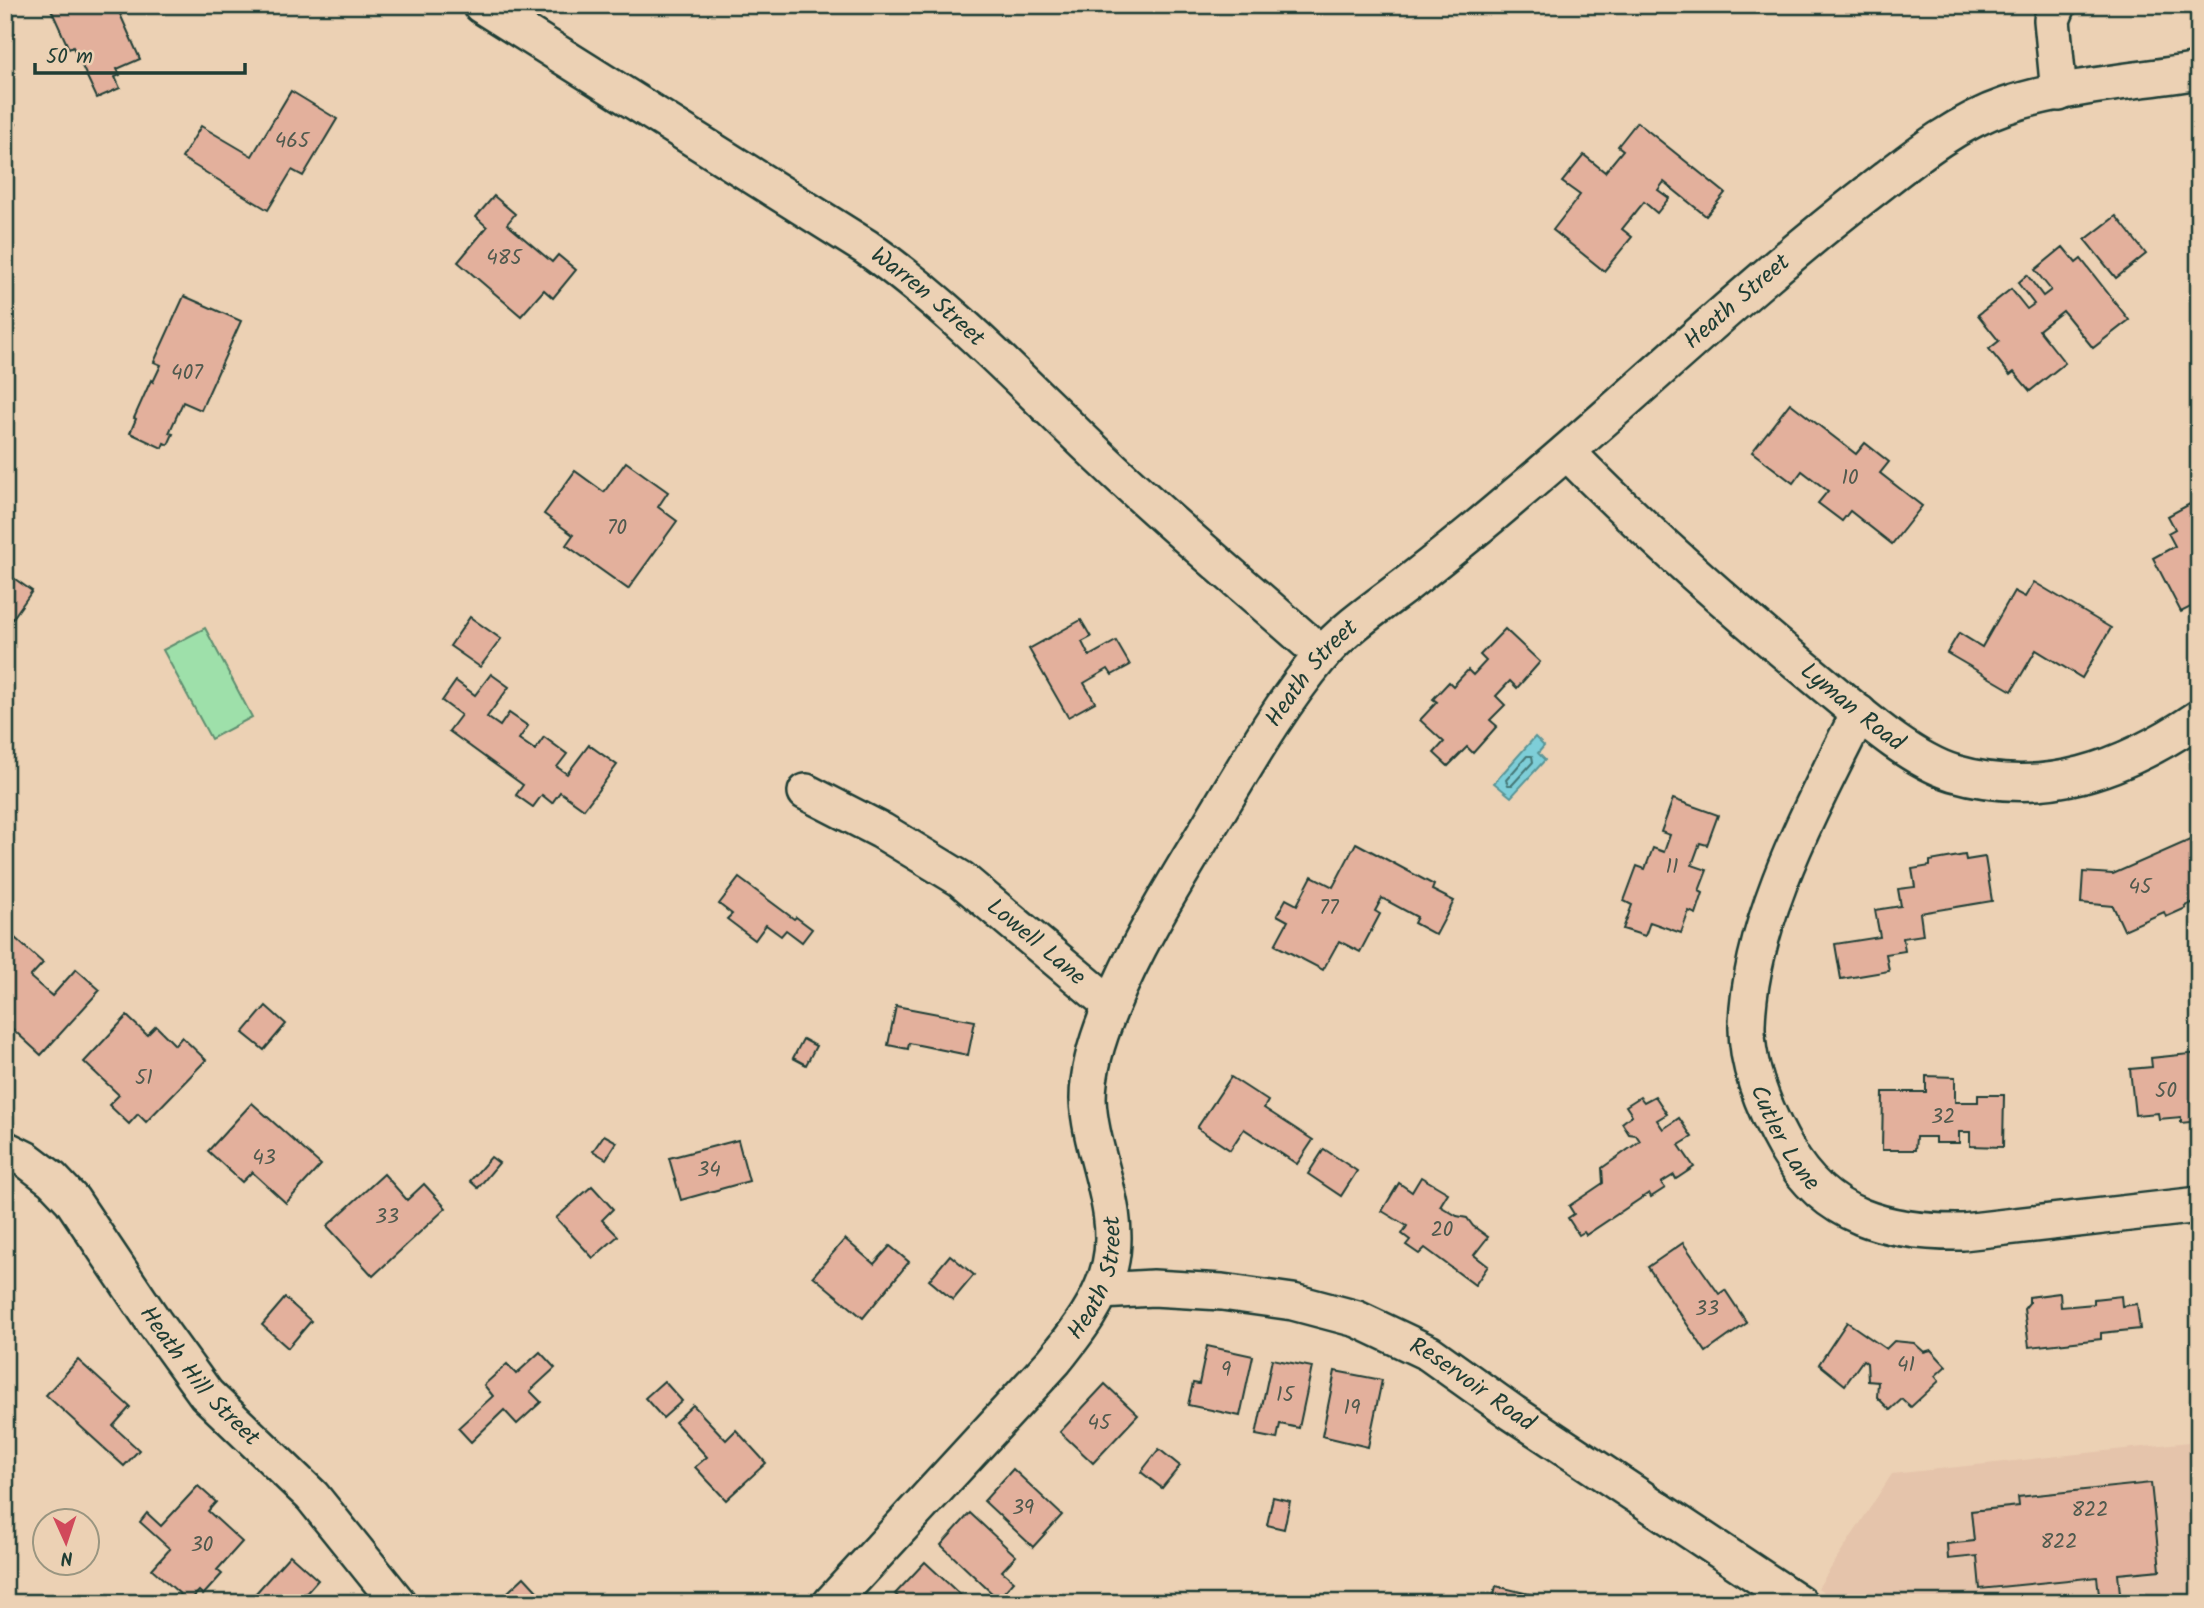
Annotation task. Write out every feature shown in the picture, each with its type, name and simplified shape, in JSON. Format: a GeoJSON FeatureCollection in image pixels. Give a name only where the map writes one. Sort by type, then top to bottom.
{"type":"FeatureCollection","features":[{"type":"Feature","properties":{"kind":"street","name":"Warren Street"},"geometry":{"type":"LineString","coordinates":[[481,5],[866,247],[908,278],[975,337],[1145,499],[1322,655]]}},
{"type":"Feature","properties":{"kind":"street"},"geometry":{"type":"LineString","coordinates":[[2058,5],[2052,20],[2059,93]]}},
{"type":"Feature","properties":{"kind":"street","name":"Heath Street"},"geometry":{"type":"LineString","coordinates":[[831,1603],[1054,1361],[1082,1326],[1101,1291],[1110,1264],[1113,1229],[1088,1100],[1090,1068],[1111,1005],[1154,919],[1274,719],[1322,655],[1351,627],[1461,542],[1567,452],[1823,228],[1940,138],[2004,106],[2059,93],[2199,71]]}},
{"type":"Feature","properties":{"kind":"street","name":"Lyman Road"},"geometry":{"type":"LineString","coordinates":[[1567,452],[1615,501],[1735,612],[1859,713],[1924,761],[1953,773],[1985,780],[2012,783],[2056,781],[2094,772],[2144,751],[2199,719]]}},
{"type":"Feature","properties":{"kind":"street","name":"Cutler Lane"},"geometry":{"type":"LineString","coordinates":[[1859,713],[1799,833],[1766,924],[1750,994],[1747,1026],[1754,1073],[1772,1123],[1799,1172],[1833,1204],[1854,1214],[1892,1225],[1938,1232],[1962,1232],[2199,1205]]}},
{"type":"Feature","properties":{"kind":"street","name":"Lowell Lane"},"geometry":{"type":"LineString","coordinates":[[806,792],[882,831],[961,879],[1111,1005]]}},
{"type":"Feature","properties":{"kind":"street","name":"Heath Hill Street"},"geometry":{"type":"LineString","coordinates":[[5,1149],[27,1160],[72,1199],[206,1394],[312,1496],[398,1603]]}},
{"type":"Feature","properties":{"kind":"street","name":"Reservoir Road"},"geometry":{"type":"LineString","coordinates":[[1101,1291],[1153,1288],[1222,1292],[1293,1302],[1357,1320],[1429,1353],[1513,1413],[1799,1603]]}},
{"type":"Feature","properties":{"kind":"shaded area"},"geometry":{"type":"Polygon","coordinates":[[[2199,1441],[2199,1603],[1839,1603],[1818,1588],[1892,1474],[2199,1441]]]}},
{"type":"Feature","properties":{"kind":"green space"},"geometry":{"type":"Polygon","coordinates":[[[205,628],[252,717],[211,739],[163,650],[205,628]]]}},
{"type":"Feature","properties":{"kind":"water"},"geometry":{"type":"Polygon","coordinates":[[[1535,737],[1544,746],[1538,753],[1545,760],[1511,797],[1494,783],[1535,737]]]}},
{"type":"Feature","properties":{"kind":"building"},"geometry":{"type":"Polygon","coordinates":[[[49,5],[116,5],[140,59],[117,69],[120,75],[115,77],[120,88],[97,98],[73,47],[69,49],[49,5]]]}},
{"type":"Feature","properties":{"kind":"building"},"geometry":{"type":"Polygon","coordinates":[[[291,91],[337,119],[303,176],[292,170],[268,210],[182,158],[201,126],[252,156],[291,91]]]}},
{"type":"Feature","properties":{"kind":"building"},"geometry":{"type":"Polygon","coordinates":[[[5,117],[16,124],[5,141],[5,117]]]}},
{"type":"Feature","properties":{"kind":"building"},"geometry":{"type":"Polygon","coordinates":[[[1637,122],[1725,193],[1706,216],[1664,182],[1658,190],[1669,198],[1657,213],[1644,202],[1622,229],[1632,237],[1604,271],[1553,230],[1580,195],[1562,182],[1584,155],[1605,172],[1623,150],[1618,146],[1637,122]]]}},
{"type":"Feature","properties":{"kind":"building"},"geometry":{"type":"Polygon","coordinates":[[[494,196],[515,214],[507,224],[552,262],[558,255],[576,270],[553,298],[544,290],[521,316],[458,262],[487,227],[476,217],[494,196]]]}},
{"type":"Feature","properties":{"kind":"building"},"geometry":{"type":"Polygon","coordinates":[[[2116,216],[2146,254],[2116,278],[2085,240],[2116,216]]]}},
{"type":"Feature","properties":{"kind":"building"},"geometry":{"type":"Polygon","coordinates":[[[2063,247],[2076,263],[2081,259],[2129,320],[2093,348],[2063,311],[2039,330],[2065,363],[2030,391],[2014,372],[2010,375],[1989,349],[1999,341],[1978,315],[2011,289],[2027,309],[2034,304],[2018,283],[2027,275],[2043,296],[2051,290],[2035,270],[2063,247]]]}},
{"type":"Feature","properties":{"kind":"building"},"geometry":{"type":"Polygon","coordinates":[[[184,296],[241,321],[201,410],[183,402],[169,433],[173,434],[168,445],[164,443],[162,448],[130,433],[151,380],[153,382],[161,365],[154,362],[184,296]]]}},
{"type":"Feature","properties":{"kind":"building"},"geometry":{"type":"Polygon","coordinates":[[[1790,403],[1856,454],[1865,443],[1889,462],[1880,473],[1922,506],[1892,544],[1850,511],[1842,521],[1818,503],[1828,491],[1802,471],[1793,483],[1752,452],[1790,403]]]}},
{"type":"Feature","properties":{"kind":"building"},"geometry":{"type":"Polygon","coordinates":[[[626,462],[668,492],[658,507],[677,521],[628,589],[566,545],[573,535],[544,514],[575,471],[604,492],[626,462]]]}},
{"type":"Feature","properties":{"kind":"building"},"geometry":{"type":"Polygon","coordinates":[[[2199,499],[2199,603],[2181,612],[2153,558],[2175,546],[2168,533],[2175,529],[2168,516],[2199,499]]]}},
{"type":"Feature","properties":{"kind":"building"},"geometry":{"type":"Polygon","coordinates":[[[5,572],[32,591],[6,628],[5,627],[5,572]]]}},
{"type":"Feature","properties":{"kind":"building"},"geometry":{"type":"Polygon","coordinates":[[[2034,582],[2111,628],[2082,678],[2036,650],[2012,691],[1947,653],[1959,633],[1982,647],[2014,591],[2025,597],[2034,582]]]}},
{"type":"Feature","properties":{"kind":"building"},"geometry":{"type":"Polygon","coordinates":[[[470,617],[501,639],[480,667],[450,646],[470,617]]]}},
{"type":"Feature","properties":{"kind":"building"},"geometry":{"type":"Polygon","coordinates":[[[1081,620],[1091,637],[1082,642],[1089,656],[1116,641],[1130,665],[1112,675],[1108,669],[1084,683],[1095,702],[1068,717],[1029,649],[1081,620]]]}},
{"type":"Feature","properties":{"kind":"building"},"geometry":{"type":"Polygon","coordinates":[[[1505,629],[1540,662],[1517,688],[1510,681],[1496,696],[1505,705],[1490,720],[1497,726],[1473,753],[1467,747],[1448,766],[1434,753],[1444,742],[1420,720],[1437,702],[1433,699],[1449,682],[1453,686],[1468,670],[1473,675],[1486,661],[1480,655],[1505,629]]]}},
{"type":"Feature","properties":{"kind":"building"},"geometry":{"type":"Polygon","coordinates":[[[491,674],[509,687],[487,717],[500,726],[509,713],[528,726],[519,739],[535,750],[544,737],[567,754],[557,767],[567,774],[589,745],[617,765],[584,809],[560,792],[552,803],[542,795],[533,807],[516,795],[523,785],[449,731],[461,715],[442,701],[456,681],[475,695],[491,674]]]}},
{"type":"Feature","properties":{"kind":"building"},"geometry":{"type":"Polygon","coordinates":[[[1673,799],[1718,815],[1707,845],[1700,843],[1692,865],[1707,870],[1699,891],[1703,893],[1696,914],[1689,911],[1681,933],[1650,922],[1645,936],[1623,929],[1632,905],[1624,901],[1637,866],[1645,869],[1653,848],[1664,852],[1670,835],[1661,832],[1673,799]]]}},
{"type":"Feature","properties":{"kind":"building"},"geometry":{"type":"Polygon","coordinates":[[[2199,836],[2199,900],[2185,906],[2186,908],[2166,917],[2164,912],[2124,930],[2113,906],[2081,903],[2083,872],[2113,874],[2199,836]]]}},
{"type":"Feature","properties":{"kind":"building"},"geometry":{"type":"Polygon","coordinates":[[[1356,843],[1434,885],[1432,890],[1454,901],[1436,935],[1414,923],[1417,917],[1382,898],[1375,911],[1380,914],[1360,952],[1339,941],[1323,970],[1275,945],[1288,921],[1277,915],[1286,899],[1297,905],[1312,876],[1333,887],[1356,843]]]}},
{"type":"Feature","properties":{"kind":"building"},"geometry":{"type":"Polygon","coordinates":[[[1965,855],[1966,860],[1985,857],[1992,901],[1920,913],[1923,935],[1903,938],[1905,951],[1886,954],[1889,971],[1841,979],[1835,944],[1880,937],[1875,910],[1901,906],[1898,889],[1915,887],[1912,869],[1930,866],[1930,861],[1965,855]]]}},
{"type":"Feature","properties":{"kind":"building"},"geometry":{"type":"Polygon","coordinates":[[[739,878],[794,919],[796,917],[812,929],[802,942],[786,930],[781,936],[766,925],[755,940],[727,919],[732,914],[719,904],[739,878]]]}},
{"type":"Feature","properties":{"kind":"building"},"geometry":{"type":"Polygon","coordinates":[[[5,929],[43,963],[30,977],[52,996],[76,969],[100,990],[41,1055],[5,1022],[5,929]]]}},
{"type":"Feature","properties":{"kind":"building"},"geometry":{"type":"Polygon","coordinates":[[[266,1006],[286,1024],[264,1050],[243,1033],[266,1006]]]}},
{"type":"Feature","properties":{"kind":"building"},"geometry":{"type":"Polygon","coordinates":[[[896,1006],[975,1021],[968,1055],[909,1043],[908,1049],[888,1045],[896,1006]]]}},
{"type":"Feature","properties":{"kind":"building"},"geometry":{"type":"Polygon","coordinates":[[[127,1016],[147,1035],[156,1026],[175,1045],[182,1037],[206,1060],[146,1122],[138,1114],[129,1124],[109,1105],[119,1095],[84,1062],[127,1016]]]}},
{"type":"Feature","properties":{"kind":"building"},"geometry":{"type":"Polygon","coordinates":[[[803,1039],[816,1046],[806,1065],[793,1058],[803,1039]]]}},
{"type":"Feature","properties":{"kind":"building"},"geometry":{"type":"Polygon","coordinates":[[[2199,1053],[2199,1121],[2181,1123],[2181,1117],[2159,1119],[2158,1113],[2135,1115],[2130,1069],[2152,1067],[2151,1058],[2199,1053]]]}},
{"type":"Feature","properties":{"kind":"building"},"geometry":{"type":"Polygon","coordinates":[[[1926,1076],[1955,1077],[1955,1102],[1978,1102],[1978,1095],[2004,1095],[2003,1147],[1970,1146],[1970,1132],[1959,1132],[1959,1143],[1935,1143],[1935,1137],[1916,1137],[1915,1150],[1882,1150],[1883,1092],[1926,1092],[1926,1076]]]}},
{"type":"Feature","properties":{"kind":"building"},"geometry":{"type":"Polygon","coordinates":[[[1231,1077],[1268,1101],[1264,1108],[1313,1140],[1297,1164],[1244,1129],[1230,1150],[1197,1128],[1231,1077]]]}},
{"type":"Feature","properties":{"kind":"building"},"geometry":{"type":"Polygon","coordinates":[[[1655,1096],[1667,1114],[1657,1120],[1663,1129],[1679,1118],[1692,1137],[1679,1145],[1694,1167],[1676,1179],[1674,1175],[1661,1183],[1665,1188],[1651,1197],[1649,1193],[1586,1235],[1584,1232],[1579,1235],[1568,1218],[1574,1214],[1569,1206],[1603,1183],[1602,1168],[1640,1141],[1636,1135],[1629,1134],[1622,1123],[1632,1115],[1626,1106],[1640,1097],[1644,1102],[1655,1096]]]}},
{"type":"Feature","properties":{"kind":"building"},"geometry":{"type":"Polygon","coordinates":[[[252,1103],[321,1165],[286,1203],[252,1172],[242,1182],[208,1151],[252,1103]]]}},
{"type":"Feature","properties":{"kind":"building"},"geometry":{"type":"Polygon","coordinates":[[[604,1135],[617,1142],[606,1159],[593,1151],[604,1135]]]}},
{"type":"Feature","properties":{"kind":"building"},"geometry":{"type":"Polygon","coordinates":[[[738,1140],[749,1181],[681,1200],[669,1158],[738,1140]]]}},
{"type":"Feature","properties":{"kind":"building"},"geometry":{"type":"Polygon","coordinates":[[[1324,1149],[1357,1171],[1341,1196],[1308,1174],[1324,1149]]]}},
{"type":"Feature","properties":{"kind":"building"},"geometry":{"type":"Polygon","coordinates":[[[491,1157],[499,1163],[478,1188],[470,1181],[491,1157]]]}},
{"type":"Feature","properties":{"kind":"building"},"geometry":{"type":"Polygon","coordinates":[[[384,1174],[407,1200],[424,1184],[446,1208],[373,1276],[327,1226],[384,1174]]]}},
{"type":"Feature","properties":{"kind":"building"},"geometry":{"type":"Polygon","coordinates":[[[1421,1177],[1448,1193],[1440,1206],[1457,1216],[1467,1218],[1488,1237],[1474,1255],[1488,1266],[1475,1285],[1425,1248],[1419,1254],[1406,1245],[1410,1240],[1402,1234],[1407,1226],[1382,1211],[1399,1183],[1412,1192],[1421,1177]]]}},
{"type":"Feature","properties":{"kind":"building"},"geometry":{"type":"Polygon","coordinates":[[[592,1186],[613,1209],[602,1220],[618,1236],[593,1258],[556,1218],[592,1186]]]}},
{"type":"Feature","properties":{"kind":"building"},"geometry":{"type":"Polygon","coordinates":[[[845,1239],[874,1264],[890,1246],[909,1262],[863,1318],[813,1276],[845,1239]]]}},
{"type":"Feature","properties":{"kind":"building"},"geometry":{"type":"Polygon","coordinates":[[[1683,1243],[1719,1294],[1725,1290],[1747,1323],[1706,1352],[1648,1267],[1683,1243]]]}},
{"type":"Feature","properties":{"kind":"building"},"geometry":{"type":"Polygon","coordinates":[[[950,1255],[974,1275],[953,1300],[929,1280],[950,1255]]]}},
{"type":"Feature","properties":{"kind":"building"},"geometry":{"type":"Polygon","coordinates":[[[2060,1293],[2061,1307],[2094,1304],[2094,1299],[2121,1296],[2122,1306],[2137,1304],[2140,1329],[2101,1333],[2101,1339],[2029,1347],[2024,1309],[2029,1303],[2029,1297],[2060,1293]]]}},
{"type":"Feature","properties":{"kind":"building"},"geometry":{"type":"Polygon","coordinates":[[[285,1298],[311,1321],[288,1348],[262,1325],[285,1298]]]}},
{"type":"Feature","properties":{"kind":"building"},"geometry":{"type":"Polygon","coordinates":[[[1847,1322],[1886,1349],[1894,1341],[1914,1343],[1924,1352],[1931,1350],[1946,1366],[1935,1376],[1939,1381],[1911,1407],[1902,1399],[1890,1410],[1877,1397],[1878,1382],[1868,1381],[1867,1363],[1863,1360],[1845,1385],[1819,1364],[1847,1322]]]}},
{"type":"Feature","properties":{"kind":"building"},"geometry":{"type":"Polygon","coordinates":[[[1207,1346],[1253,1356],[1240,1416],[1188,1405],[1193,1383],[1199,1384],[1207,1346]]]}},
{"type":"Feature","properties":{"kind":"building"},"geometry":{"type":"Polygon","coordinates":[[[540,1352],[555,1368],[530,1391],[541,1402],[517,1424],[504,1410],[471,1442],[458,1428],[493,1396],[484,1385],[507,1364],[516,1374],[540,1352]]]}},
{"type":"Feature","properties":{"kind":"building"},"geometry":{"type":"Polygon","coordinates":[[[1272,1359],[1312,1367],[1299,1428],[1280,1424],[1277,1439],[1256,1435],[1272,1359]]]}},
{"type":"Feature","properties":{"kind":"building"},"geometry":{"type":"Polygon","coordinates":[[[78,1360],[130,1407],[113,1426],[139,1450],[124,1466],[46,1395],[78,1360]]]}},
{"type":"Feature","properties":{"kind":"building"},"geometry":{"type":"Polygon","coordinates":[[[1335,1371],[1382,1380],[1368,1447],[1322,1436],[1335,1371]]]}},
{"type":"Feature","properties":{"kind":"building"},"geometry":{"type":"Polygon","coordinates":[[[664,1381],[682,1401],[663,1418],[645,1398],[664,1381]]]}},
{"type":"Feature","properties":{"kind":"building"},"geometry":{"type":"Polygon","coordinates":[[[1105,1384],[1138,1415],[1093,1463],[1060,1432],[1105,1384]]]}},
{"type":"Feature","properties":{"kind":"building"},"geometry":{"type":"Polygon","coordinates":[[[693,1405],[726,1440],[736,1430],[766,1463],[726,1500],[695,1467],[707,1457],[675,1422],[693,1405]]]}},
{"type":"Feature","properties":{"kind":"building"},"geometry":{"type":"Polygon","coordinates":[[[1159,1449],[1180,1466],[1162,1488],[1141,1472],[1159,1449]]]}},
{"type":"Feature","properties":{"kind":"building"},"geometry":{"type":"Polygon","coordinates":[[[1013,1469],[1062,1515],[1033,1547],[984,1501],[1013,1469]]]}},
{"type":"Feature","properties":{"kind":"building"},"geometry":{"type":"Polygon","coordinates":[[[2151,1483],[2160,1570],[2118,1574],[2121,1603],[2100,1603],[2097,1577],[1980,1589],[1977,1556],[1948,1559],[1947,1544],[1974,1541],[1971,1511],[2019,1506],[2018,1497],[2151,1483]]]}},
{"type":"Feature","properties":{"kind":"building"},"geometry":{"type":"Polygon","coordinates":[[[198,1486],[216,1502],[208,1511],[242,1542],[217,1570],[222,1574],[203,1595],[199,1591],[189,1602],[152,1569],[170,1549],[140,1522],[147,1513],[161,1526],[198,1486]]]}},
{"type":"Feature","properties":{"kind":"building"},"geometry":{"type":"Polygon","coordinates":[[[1273,1497],[1290,1501],[1284,1529],[1267,1525],[1273,1497]]]}},
{"type":"Feature","properties":{"kind":"building"},"geometry":{"type":"Polygon","coordinates":[[[970,1513],[1016,1556],[1002,1571],[1014,1581],[998,1599],[941,1545],[970,1513]]]}},
{"type":"Feature","properties":{"kind":"building"},"geometry":{"type":"Polygon","coordinates":[[[290,1555],[318,1580],[302,1598],[308,1603],[247,1603],[290,1555]]]}},
{"type":"Feature","properties":{"kind":"building"},"geometry":{"type":"Polygon","coordinates":[[[925,1562],[969,1603],[905,1603],[895,1594],[925,1562]]]}},
{"type":"Feature","properties":{"kind":"building"},"geometry":{"type":"Polygon","coordinates":[[[524,1577],[548,1603],[496,1603],[524,1577]]]}},
{"type":"Feature","properties":{"kind":"building"},"geometry":{"type":"Polygon","coordinates":[[[1496,1586],[1566,1603],[1492,1603],[1496,1586]]]}}]}
